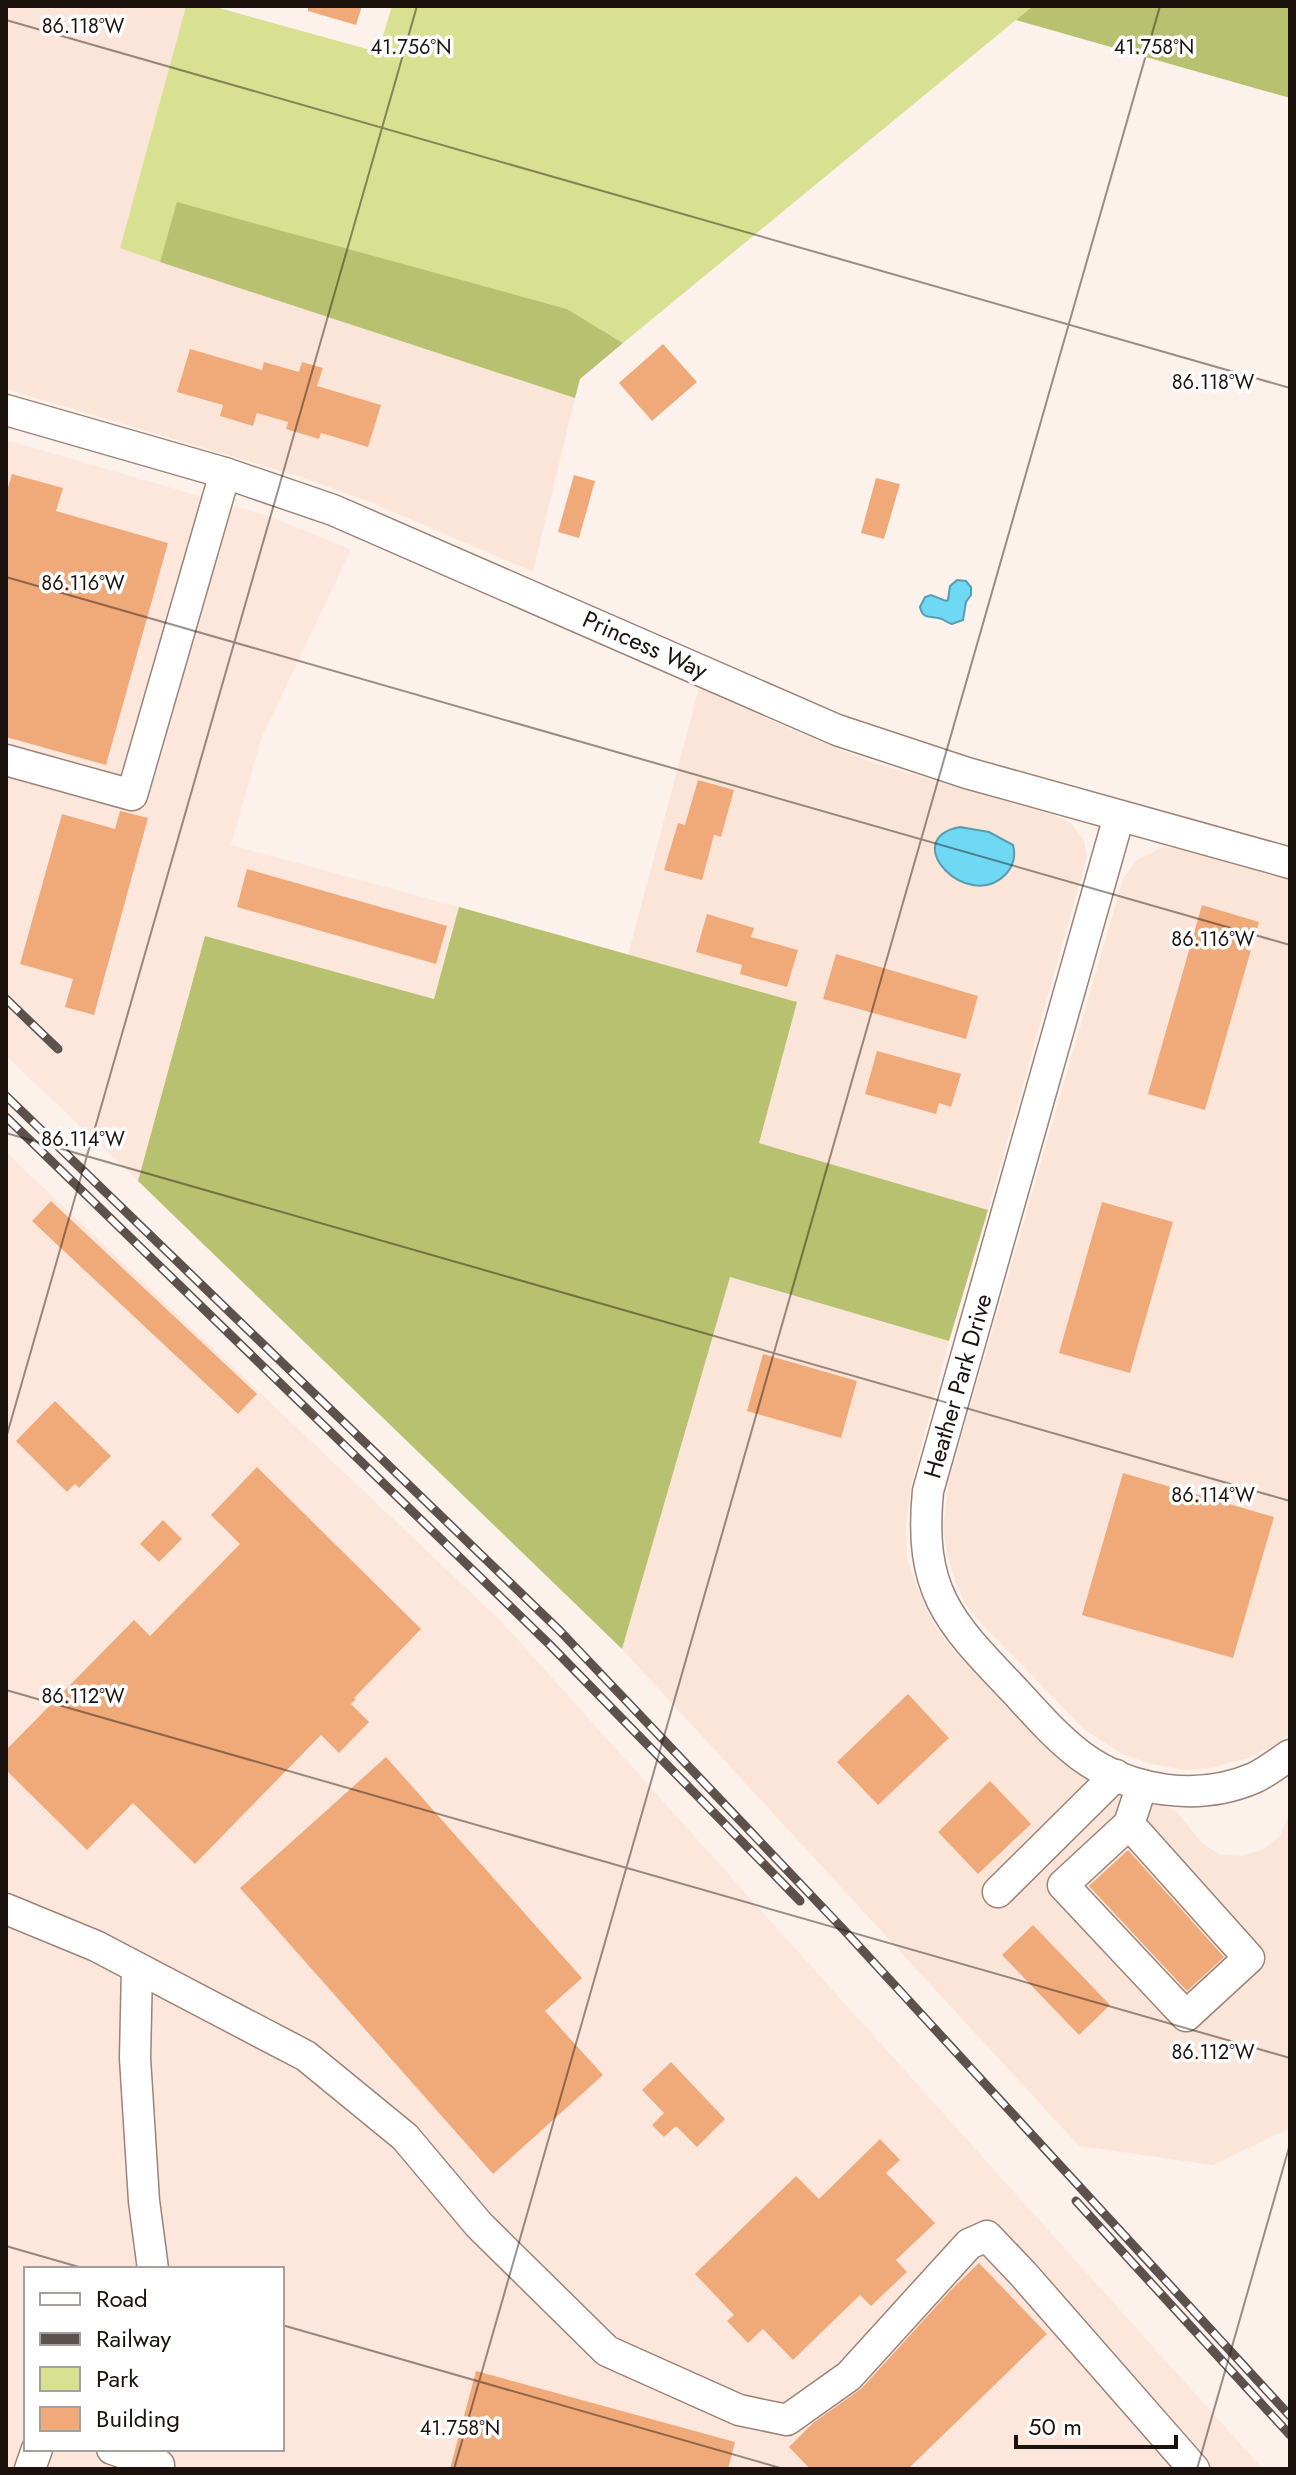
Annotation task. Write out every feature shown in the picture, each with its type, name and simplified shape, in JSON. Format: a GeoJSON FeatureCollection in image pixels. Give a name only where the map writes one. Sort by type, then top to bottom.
{"type":"FeatureCollection","features":[{"type":"Feature","properties":{"kind":"street","name":"Princess Way"},"geometry":{"type":"LineString","coordinates":[[6,410],[225,473],[333,510],[837,730],[967,773],[1290,863]]}},
{"type":"Feature","properties":{"kind":"street"},"geometry":{"type":"LineString","coordinates":[[6,760],[132,795],[225,473]]}},
{"type":"Feature","properties":{"kind":"street","name":"Heather Park Drive"},"geometry":{"type":"LineString","coordinates":[[1119,816],[928,1491],[925,1524],[927,1555],[942,1605],[962,1635],[1047,1725],[1082,1756],[1129,1780],[1167,1790],[1235,1795],[1290,1755]]}},
{"type":"Feature","properties":{"kind":"street"},"geometry":{"type":"LineString","coordinates":[[1129,1780],[1129,1824],[1249,1958],[1186,2016],[1063,1885],[1129,1824]]}},
{"type":"Feature","properties":{"kind":"street"},"geometry":{"type":"LineString","coordinates":[[998,1892],[1129,1780]]}},
{"type":"Feature","properties":{"kind":"street"},"geometry":{"type":"LineString","coordinates":[[6,1909],[96,1946],[306,2056],[405,2137],[479,2225],[607,2351],[739,2410],[787,2420],[849,2376],[969,2244],[987,2236],[1194,2469]]}},
{"type":"Feature","properties":{"kind":"street"},"geometry":{"type":"LineString","coordinates":[[137,1969],[136,2074],[144,2201],[153,2267]]}},
{"type":"Feature","properties":{"kind":"street"},"geometry":{"type":"LineString","coordinates":[[120,2451],[161,2461]]}},
{"type":"Feature","properties":{"kind":"shaded area"},"geometry":{"type":"Polygon","coordinates":[[[6,6],[186,6],[120,248],[575,398],[533,572],[368,501],[298,476],[6,389],[6,6]]]}},
{"type":"Feature","properties":{"kind":"shaded area"},"geometry":{"type":"Polygon","coordinates":[[[6,440],[269,516],[351,550],[261,739],[231,845],[459,907],[434,999],[205,936],[138,1181],[6,1056],[6,440]]]}},
{"type":"Feature","properties":{"kind":"shaded area"},"geometry":{"type":"Polygon","coordinates":[[[699,688],[873,763],[1053,815],[1070,822],[1084,840],[1087,857],[988,1210],[759,1143],[628,955],[699,688]]]}},
{"type":"Feature","properties":{"kind":"shaded area"},"geometry":{"type":"Polygon","coordinates":[[[1163,847],[1290,880],[1290,1733],[1275,1745],[1248,1758],[1211,1768],[1184,1770],[1124,1755],[1085,1730],[965,1604],[947,1554],[943,1527],[949,1480],[1123,879],[1137,860],[1163,847]]]}},
{"type":"Feature","properties":{"kind":"shaded area"},"geometry":{"type":"Polygon","coordinates":[[[6,1152],[501,1621],[1263,2469],[6,2469],[6,1152]]]}},
{"type":"Feature","properties":{"kind":"shaded area"},"geometry":{"type":"Polygon","coordinates":[[[730,1277],[949,1341],[911,1486],[906,1527],[907,1559],[936,1628],[955,1652],[1064,1760],[1088,1779],[1121,1795],[1167,1806],[1177,1812],[1202,1843],[1219,1854],[1240,1856],[1262,1850],[1280,1836],[1290,1803],[1290,2128],[1213,2165],[1079,2146],[622,1649],[730,1277]]]}},
{"type":"Feature","properties":{"kind":"green space"},"geometry":{"type":"Polygon","coordinates":[[[186,6],[212,6],[378,52],[392,6],[1033,6],[623,343],[567,309],[178,203],[160,262],[120,248],[186,6]]]}},
{"type":"Feature","properties":{"kind":"green space"},"geometry":{"type":"Polygon","coordinates":[[[1033,6],[1290,6],[1290,98],[1016,20],[1033,6]]]}},
{"type":"Feature","properties":{"kind":"green space"},"geometry":{"type":"Polygon","coordinates":[[[177,202],[567,309],[623,343],[580,379],[575,398],[160,262],[177,202]]]}},
{"type":"Feature","properties":{"kind":"green space"},"geometry":{"type":"Polygon","coordinates":[[[459,907],[797,1002],[759,1143],[988,1210],[949,1341],[730,1277],[622,1649],[138,1181],[205,936],[434,999],[459,907]]]}},
{"type":"Feature","properties":{"kind":"water"},"geometry":{"type":"Polygon","coordinates":[[[957,580],[966,581],[971,587],[963,620],[952,624],[923,614],[920,607],[925,597],[931,595],[948,600],[950,586],[957,580]]]}},
{"type":"Feature","properties":{"kind":"water"},"geometry":{"type":"Polygon","coordinates":[[[960,827],[989,832],[1013,845],[1014,860],[1006,874],[991,884],[974,885],[958,880],[945,870],[937,858],[935,845],[942,834],[960,827]]]}},
{"type":"Feature","properties":{"kind":"building"},"geometry":{"type":"Polygon","coordinates":[[[308,6],[362,6],[356,25],[308,11],[308,6]]]}},
{"type":"Feature","properties":{"kind":"building"},"geometry":{"type":"Polygon","coordinates":[[[663,344],[697,382],[652,421],[619,383],[663,344]]]}},
{"type":"Feature","properties":{"kind":"building"},"geometry":{"type":"Polygon","coordinates":[[[190,349],[262,370],[264,362],[299,372],[302,362],[323,368],[317,386],[381,405],[368,447],[321,433],[319,439],[286,429],[288,422],[257,413],[253,426],[220,416],[223,405],[177,392],[190,349]]]}},
{"type":"Feature","properties":{"kind":"building"},"geometry":{"type":"Polygon","coordinates":[[[12,474],[63,488],[56,511],[168,543],[106,765],[6,737],[6,494],[12,474]]]}},
{"type":"Feature","properties":{"kind":"building"},"geometry":{"type":"Polygon","coordinates":[[[574,475],[595,481],[579,538],[558,532],[574,475]]]}},
{"type":"Feature","properties":{"kind":"building"},"geometry":{"type":"Polygon","coordinates":[[[876,478],[900,484],[884,539],[861,533],[876,478]]]}},
{"type":"Feature","properties":{"kind":"building"},"geometry":{"type":"Polygon","coordinates":[[[698,780],[734,790],[721,837],[714,835],[702,880],[664,870],[678,823],[685,825],[698,780]]]}},
{"type":"Feature","properties":{"kind":"building"},"geometry":{"type":"Polygon","coordinates":[[[120,811],[148,818],[94,1015],[65,1007],[73,979],[20,964],[62,814],[115,829],[120,811]]]}},
{"type":"Feature","properties":{"kind":"building"},"geometry":{"type":"Polygon","coordinates":[[[247,869],[447,926],[436,964],[237,907],[247,869]]]}},
{"type":"Feature","properties":{"kind":"building"},"geometry":{"type":"Polygon","coordinates":[[[1202,905],[1259,922],[1205,1110],[1148,1094],[1202,905]]]}},
{"type":"Feature","properties":{"kind":"building"},"geometry":{"type":"Polygon","coordinates":[[[707,914],[754,928],[751,937],[798,950],[787,987],[740,974],[742,965],[696,952],[707,914]]]}},
{"type":"Feature","properties":{"kind":"building"},"geometry":{"type":"Polygon","coordinates":[[[836,954],[978,996],[966,1039],[823,999],[836,954]]]}},
{"type":"Feature","properties":{"kind":"building"},"geometry":{"type":"Polygon","coordinates":[[[877,1051],[961,1074],[951,1107],[939,1103],[936,1114],[865,1094],[877,1051]]]}},
{"type":"Feature","properties":{"kind":"building"},"geometry":{"type":"Polygon","coordinates":[[[51,1201],[257,1394],[238,1414],[32,1221],[51,1201]]]}},
{"type":"Feature","properties":{"kind":"building"},"geometry":{"type":"Polygon","coordinates":[[[1102,1202],[1173,1222],[1130,1373],[1059,1353],[1102,1202]]]}},
{"type":"Feature","properties":{"kind":"building"},"geometry":{"type":"Polygon","coordinates":[[[763,1354],[857,1381],[841,1438],[747,1411],[763,1354]]]}},
{"type":"Feature","properties":{"kind":"building"},"geometry":{"type":"Polygon","coordinates":[[[55,1401],[111,1456],[79,1488],[75,1484],[67,1492],[16,1441],[55,1401]]]}},
{"type":"Feature","properties":{"kind":"building"},"geometry":{"type":"Polygon","coordinates":[[[257,1467],[421,1629],[354,1698],[351,1704],[369,1722],[339,1753],[321,1735],[195,1864],[133,1803],[87,1850],[6,1770],[6,1750],[134,1620],[150,1636],[240,1544],[211,1515],[257,1467]]]}},
{"type":"Feature","properties":{"kind":"building"},"geometry":{"type":"Polygon","coordinates":[[[1123,1473],[1274,1517],[1233,1658],[1082,1615],[1123,1473]]]}},
{"type":"Feature","properties":{"kind":"building"},"geometry":{"type":"Polygon","coordinates":[[[163,1520],[182,1539],[159,1562],[140,1544],[163,1520]]]}},
{"type":"Feature","properties":{"kind":"building"},"geometry":{"type":"Polygon","coordinates":[[[908,1694],[949,1738],[878,1805],[837,1762],[908,1694]]]}},
{"type":"Feature","properties":{"kind":"building"},"geometry":{"type":"Polygon","coordinates":[[[386,1757],[582,1978],[545,2011],[603,2075],[493,2174],[240,1888],[386,1757]]]}},
{"type":"Feature","properties":{"kind":"building"},"geometry":{"type":"Polygon","coordinates":[[[990,1781],[1031,1824],[978,1874],[938,1832],[990,1781]]]}},
{"type":"Feature","properties":{"kind":"building"},"geometry":{"type":"Polygon","coordinates":[[[1128,1850],[1224,1957],[1187,1991],[1089,1886],[1128,1850]]]}},
{"type":"Feature","properties":{"kind":"building"},"geometry":{"type":"Polygon","coordinates":[[[1033,1925],[1110,2005],[1079,2035],[1002,1955],[1033,1925]]]}},
{"type":"Feature","properties":{"kind":"building"},"geometry":{"type":"Polygon","coordinates":[[[671,2062],[725,2119],[697,2147],[676,2126],[664,2137],[652,2125],[664,2113],[642,2090],[671,2062]]]}},
{"type":"Feature","properties":{"kind":"building"},"geometry":{"type":"Polygon","coordinates":[[[880,2139],[900,2160],[886,2173],[935,2223],[896,2260],[907,2272],[871,2306],[860,2295],[793,2360],[763,2329],[748,2343],[727,2321],[734,2315],[695,2274],[796,2176],[819,2199],[880,2139]]]}},
{"type":"Feature","properties":{"kind":"building"},"geometry":{"type":"Polygon","coordinates":[[[979,2263],[1047,2334],[908,2469],[810,2469],[789,2447],[813,2423],[862,2388],[979,2263]]]}},
{"type":"Feature","properties":{"kind":"building"},"geometry":{"type":"Polygon","coordinates":[[[476,2371],[735,2442],[728,2469],[450,2469],[476,2371]]]}},
{"type":"Feature","properties":{"kind":"railway"},"geometry":{"type":"LineString","coordinates":[[6,999],[58,1049]]}},
{"type":"Feature","properties":{"kind":"railway"},"geometry":{"type":"LineString","coordinates":[[6,1096],[560,1631],[843,1929],[1290,2416]]}},
{"type":"Feature","properties":{"kind":"railway"},"geometry":{"type":"LineString","coordinates":[[6,1117],[549,1644],[800,1901]]}},
{"type":"Feature","properties":{"kind":"railway"},"geometry":{"type":"LineString","coordinates":[[1076,2201],[1290,2435]]}}]}
